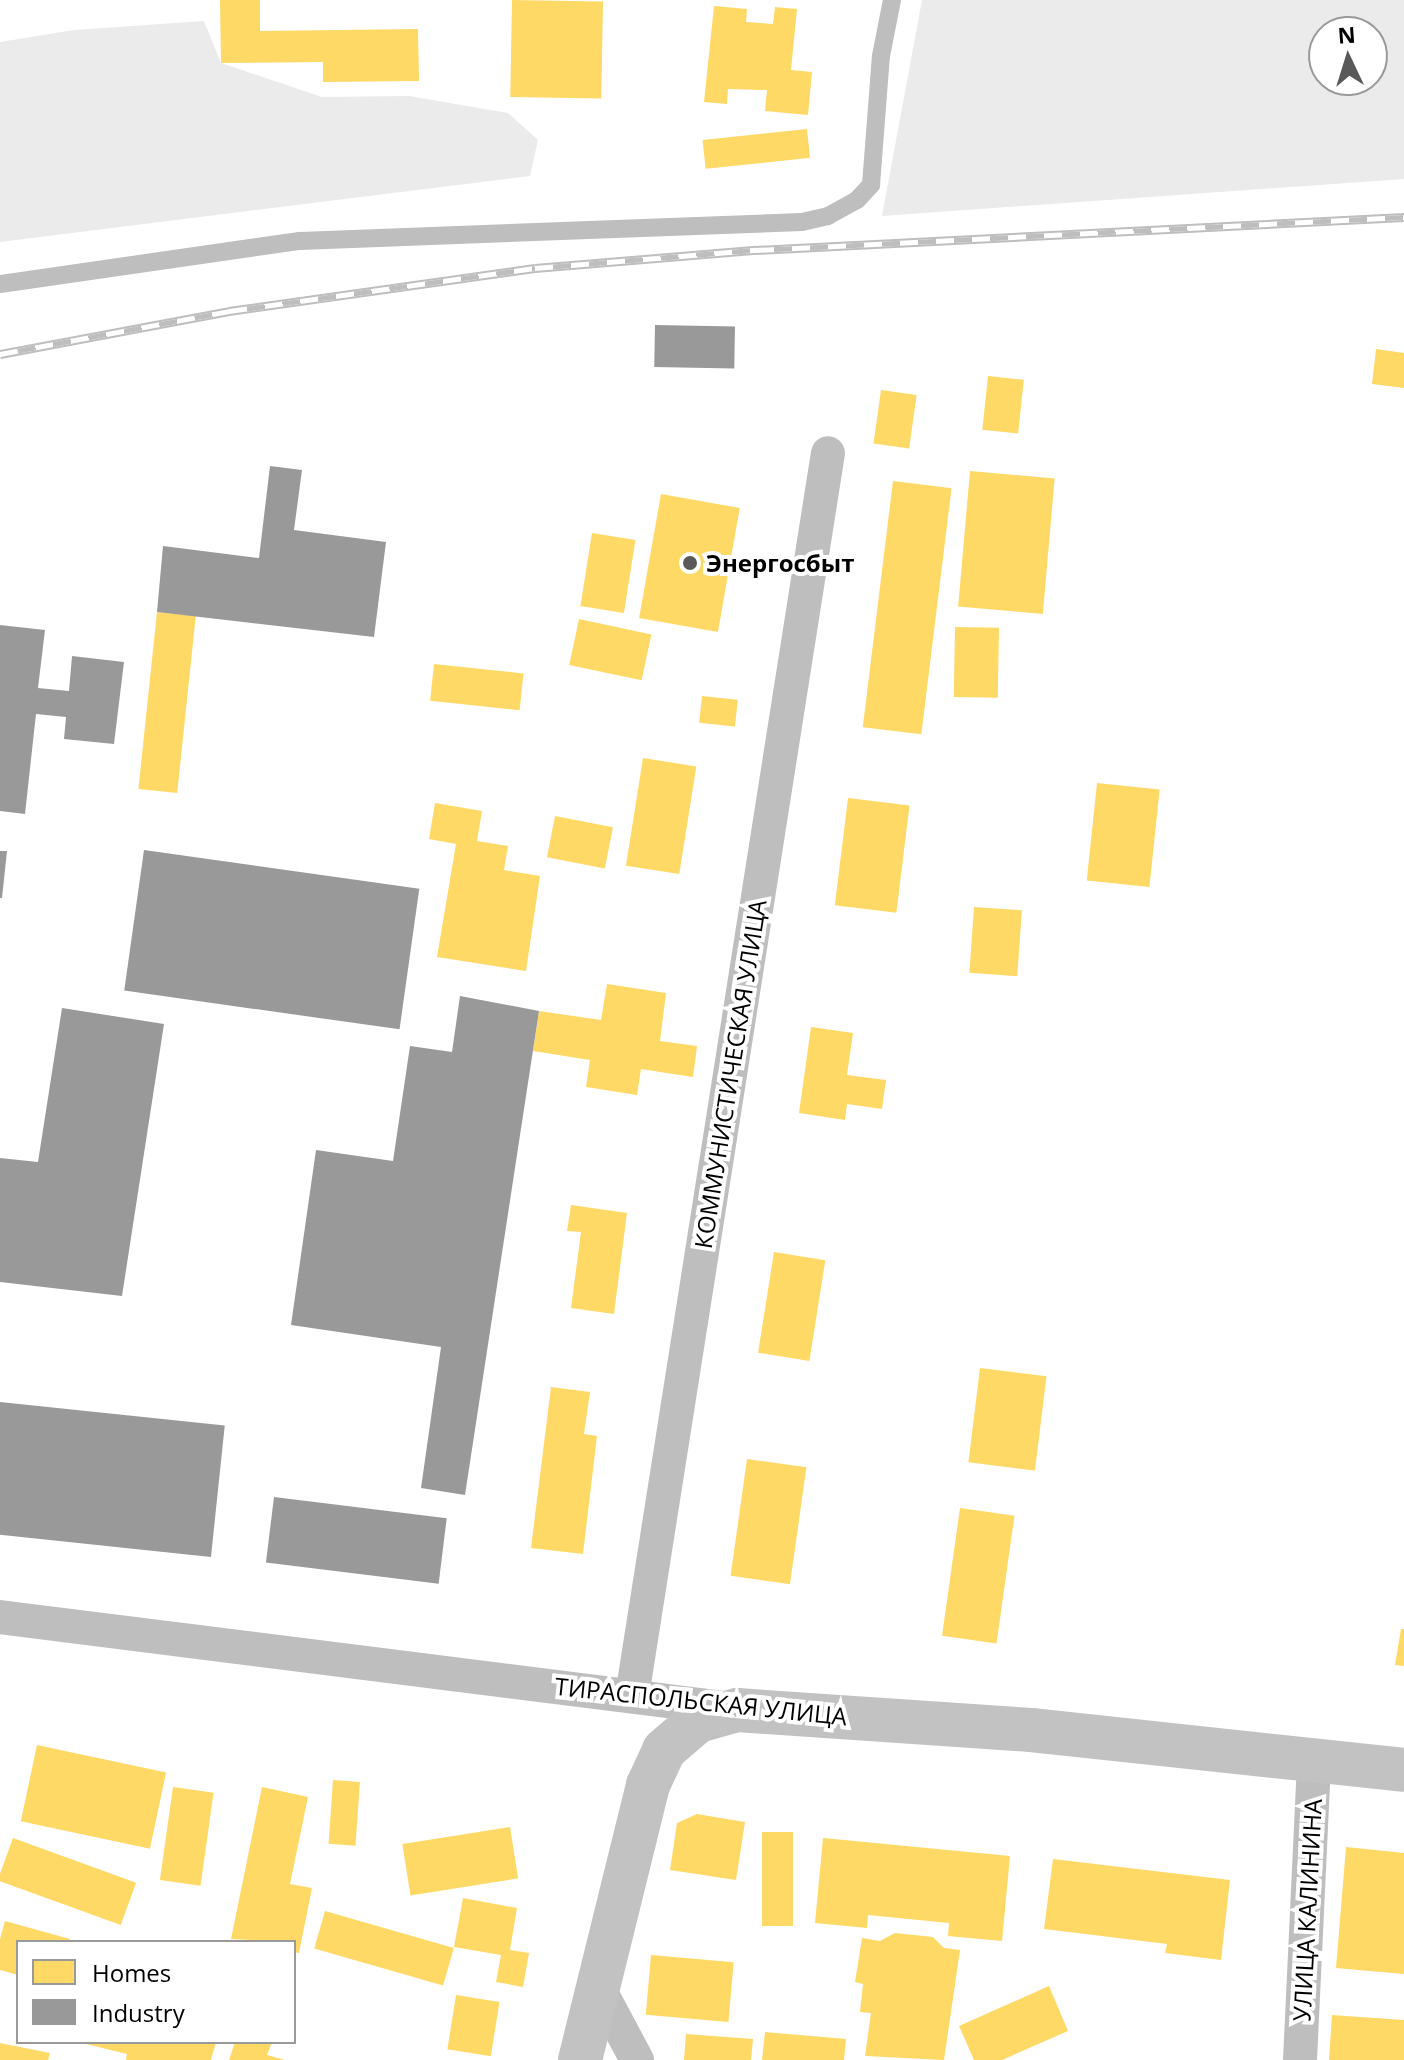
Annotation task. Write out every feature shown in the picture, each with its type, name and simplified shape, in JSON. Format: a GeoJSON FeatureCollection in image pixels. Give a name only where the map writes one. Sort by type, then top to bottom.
{"type":"FeatureCollection","features":[{"type":"Feature","properties":{"kind":"main road","name":"ТИРАСПОЛЬСКАЯ УЛИЦА"},"geometry":{"type":"LineString","coordinates":[[737,1710],[1031,1730],[1404,1770]]}},
{"type":"Feature","properties":{"kind":"main road"},"geometry":{"type":"LineString","coordinates":[[580,2060],[648,1785],[664,1750],[698,1721],[737,1710]]}},
{"type":"Feature","properties":{"kind":"street","name":"КОММУНИСТИЧЕСКАЯ УЛИЦА"},"geometry":{"type":"LineString","coordinates":[[632,1696],[828,453]]}},
{"type":"Feature","properties":{"kind":"street","name":"ТИРАСПОЛЬСКАЯ УЛИЦА"},"geometry":{"type":"LineString","coordinates":[[0,1617],[737,1710]]}},
{"type":"Feature","properties":{"kind":"street","name":"УЛИЦА КАЛИНИНА"},"geometry":{"type":"LineString","coordinates":[[1300,2060],[1314,1760]]}},
{"type":"Feature","properties":{"kind":"street"},"geometry":{"type":"LineString","coordinates":[[598,1987],[637,2060]]}},
{"type":"Feature","properties":{"kind":"lane"},"geometry":{"type":"LineString","coordinates":[[0,284],[300,241],[802,222],[828,216],[857,200],[871,185],[881,56],[892,0]]}},
{"type":"Feature","properties":{"kind":"shaded area"},"geometry":{"type":"Polygon","coordinates":[[[922,0],[1404,0],[1404,179],[882,216],[922,0]]]}},
{"type":"Feature","properties":{"kind":"shaded area"},"geometry":{"type":"Polygon","coordinates":[[[204,21],[221,63],[322,97],[409,96],[508,113],[538,140],[530,176],[0,242],[0,42],[74,30],[204,21]]]}},
{"type":"Feature","properties":{"kind":"building: Homes"},"geometry":{"type":"Polygon","coordinates":[[[220,0],[260,0],[260,31],[418,29],[419,81],[323,82],[323,62],[221,63],[220,0]]]}},
{"type":"Feature","properties":{"kind":"building: Homes"},"geometry":{"type":"Polygon","coordinates":[[[512,0],[603,2],[601,99],[510,97],[512,0]]]}},
{"type":"Feature","properties":{"kind":"building: Homes"},"geometry":{"type":"Polygon","coordinates":[[[714,6],[747,9],[746,22],[773,24],[775,7],[797,9],[791,70],[812,72],[808,115],[765,111],[767,90],[728,89],[727,104],[704,102],[714,6]]]}},
{"type":"Feature","properties":{"kind":"building: Homes"},"geometry":{"type":"Polygon","coordinates":[[[807,129],[810,158],[706,169],[703,140],[807,129]]]}},
{"type":"Feature","properties":{"kind":"building: Homes"},"geometry":{"type":"Polygon","coordinates":[[[1376,349],[1404,353],[1404,388],[1372,384],[1376,349]]]}},
{"type":"Feature","properties":{"kind":"building: Homes"},"geometry":{"type":"Polygon","coordinates":[[[988,376],[1024,380],[1018,433],[982,430],[988,376]]]}},
{"type":"Feature","properties":{"kind":"building: Homes"},"geometry":{"type":"Polygon","coordinates":[[[881,390],[917,395],[909,448],[873,443],[881,390]]]}},
{"type":"Feature","properties":{"kind":"building: Homes"},"geometry":{"type":"Polygon","coordinates":[[[970,471],[1055,478],[1043,614],[958,606],[970,471]]]}},
{"type":"Feature","properties":{"kind":"building: Homes"},"geometry":{"type":"Polygon","coordinates":[[[893,481],[952,488],[921,734],[863,727],[893,481]]]}},
{"type":"Feature","properties":{"kind":"building: Homes","name":"Энергосбыт"},"geometry":{"type":"Polygon","coordinates":[[[661,494],[740,508],[718,632],[639,618],[661,494]]]}},
{"type":"Feature","properties":{"kind":"building: Homes"},"geometry":{"type":"Polygon","coordinates":[[[592,533],[635,540],[624,613],[580,606],[592,533]]]}},
{"type":"Feature","properties":{"kind":"building: Homes"},"geometry":{"type":"Polygon","coordinates":[[[157,612],[196,616],[177,793],[138,789],[157,612]]]}},
{"type":"Feature","properties":{"kind":"building: Homes"},"geometry":{"type":"Polygon","coordinates":[[[579,619],[651,634],[642,680],[569,665],[579,619]]]}},
{"type":"Feature","properties":{"kind":"building: Homes"},"geometry":{"type":"Polygon","coordinates":[[[955,627],[999,628],[998,698],[954,697],[955,627]]]}},
{"type":"Feature","properties":{"kind":"building: Homes"},"geometry":{"type":"Polygon","coordinates":[[[434,664],[524,673],[520,710],[430,701],[434,664]]]}},
{"type":"Feature","properties":{"kind":"building: Homes"},"geometry":{"type":"Polygon","coordinates":[[[702,696],[738,700],[735,727],[699,723],[702,696]]]}},
{"type":"Feature","properties":{"kind":"building: Homes"},"geometry":{"type":"Polygon","coordinates":[[[643,758],[696,766],[679,874],[626,866],[643,758]]]}},
{"type":"Feature","properties":{"kind":"building: Homes"},"geometry":{"type":"Polygon","coordinates":[[[1097,783],[1160,790],[1149,887],[1087,880],[1097,783]]]}},
{"type":"Feature","properties":{"kind":"building: Homes"},"geometry":{"type":"Polygon","coordinates":[[[848,798],[910,806],[896,913],[835,905],[848,798]]]}},
{"type":"Feature","properties":{"kind":"building: Homes"},"geometry":{"type":"Polygon","coordinates":[[[435,803],[482,811],[477,841],[508,846],[504,870],[540,876],[526,971],[437,957],[456,844],[429,839],[435,803]]]}},
{"type":"Feature","properties":{"kind":"building: Homes"},"geometry":{"type":"Polygon","coordinates":[[[555,816],[613,827],[605,868],[547,857],[555,816]]]}},
{"type":"Feature","properties":{"kind":"building: Homes"},"geometry":{"type":"Polygon","coordinates":[[[974,907],[1022,910],[1017,976],[969,973],[974,907]]]}},
{"type":"Feature","properties":{"kind":"building: Homes"},"geometry":{"type":"Polygon","coordinates":[[[607,984],[666,993],[660,1041],[697,1046],[693,1077],[641,1069],[637,1095],[586,1087],[590,1060],[533,1051],[539,1011],[601,1020],[607,984]]]}},
{"type":"Feature","properties":{"kind":"building: Homes"},"geometry":{"type":"Polygon","coordinates":[[[811,1027],[853,1033],[847,1075],[886,1080],[882,1109],[847,1104],[845,1120],[799,1113],[811,1027]]]}},
{"type":"Feature","properties":{"kind":"building: Homes"},"geometry":{"type":"Polygon","coordinates":[[[571,1205],[627,1213],[614,1314],[571,1308],[581,1232],[567,1231],[571,1205]]]}},
{"type":"Feature","properties":{"kind":"building: Homes"},"geometry":{"type":"Polygon","coordinates":[[[774,1252],[825,1260],[809,1361],[758,1353],[774,1252]]]}},
{"type":"Feature","properties":{"kind":"building: Homes"},"geometry":{"type":"Polygon","coordinates":[[[980,1368],[1047,1376],[1035,1470],[968,1462],[980,1368]]]}},
{"type":"Feature","properties":{"kind":"building: Homes"},"geometry":{"type":"Polygon","coordinates":[[[551,1387],[590,1392],[584,1434],[597,1436],[583,1554],[531,1548],[551,1387]]]}},
{"type":"Feature","properties":{"kind":"building: Homes"},"geometry":{"type":"Polygon","coordinates":[[[747,1459],[806,1467],[790,1584],[731,1576],[747,1459]]]}},
{"type":"Feature","properties":{"kind":"building: Homes"},"geometry":{"type":"Polygon","coordinates":[[[960,1508],[1014,1516],[997,1643],[942,1636],[960,1508]]]}},
{"type":"Feature","properties":{"kind":"building: Homes"},"geometry":{"type":"Polygon","coordinates":[[[1401,1629],[1404,1629],[1404,1666],[1395,1665],[1401,1629]]]}},
{"type":"Feature","properties":{"kind":"building: Homes"},"geometry":{"type":"Polygon","coordinates":[[[37,1745],[166,1772],[150,1849],[21,1821],[37,1745]]]}},
{"type":"Feature","properties":{"kind":"building: Homes"},"geometry":{"type":"Polygon","coordinates":[[[333,1780],[360,1782],[355,1846],[329,1844],[333,1780]]]}},
{"type":"Feature","properties":{"kind":"building: Homes"},"geometry":{"type":"Polygon","coordinates":[[[173,1787],[214,1793],[201,1886],[160,1880],[173,1787]]]}},
{"type":"Feature","properties":{"kind":"building: Homes"},"geometry":{"type":"Polygon","coordinates":[[[262,1787],[308,1797],[290,1884],[312,1888],[299,1953],[296,1952],[296,1940],[231,1939],[262,1787]]]}},
{"type":"Feature","properties":{"kind":"building: Homes"},"geometry":{"type":"Polygon","coordinates":[[[697,1814],[745,1822],[736,1880],[670,1870],[677,1823],[697,1814]]]}},
{"type":"Feature","properties":{"kind":"building: Homes"},"geometry":{"type":"Polygon","coordinates":[[[510,1827],[518,1878],[410,1895],[402,1844],[510,1827]]]}},
{"type":"Feature","properties":{"kind":"building: Homes"},"geometry":{"type":"Polygon","coordinates":[[[762,1832],[793,1832],[793,1926],[762,1926],[762,1832]]]}},
{"type":"Feature","properties":{"kind":"building: Homes"},"geometry":{"type":"Polygon","coordinates":[[[13,1838],[136,1883],[121,1925],[0,1881],[13,1838]]]}},
{"type":"Feature","properties":{"kind":"building: Homes"},"geometry":{"type":"Polygon","coordinates":[[[823,1838],[1010,1856],[1002,1941],[948,1936],[949,1923],[868,1915],[867,1928],[815,1923],[823,1838]]]}},
{"type":"Feature","properties":{"kind":"building: Homes"},"geometry":{"type":"Polygon","coordinates":[[[1346,1847],[1404,1853],[1404,1974],[1336,1968],[1346,1847]]]}},
{"type":"Feature","properties":{"kind":"building: Homes"},"geometry":{"type":"Polygon","coordinates":[[[1053,1859],[1230,1880],[1221,1960],[1165,1953],[1167,1944],[1044,1929],[1053,1859]]]}},
{"type":"Feature","properties":{"kind":"building: Homes"},"geometry":{"type":"Polygon","coordinates":[[[463,1898],[517,1908],[510,1950],[529,1953],[523,1987],[496,1982],[501,1955],[454,1947],[463,1898]]]}},
{"type":"Feature","properties":{"kind":"building: Homes"},"geometry":{"type":"Polygon","coordinates":[[[325,1911],[454,1948],[443,1985],[314,1948],[325,1911]]]}},
{"type":"Feature","properties":{"kind":"building: Homes"},"geometry":{"type":"Polygon","coordinates":[[[5,1921],[70,1939],[16,1940],[16,1974],[0,1970],[0,1939],[5,1921]]]}},
{"type":"Feature","properties":{"kind":"building: Homes"},"geometry":{"type":"Polygon","coordinates":[[[895,1933],[933,1937],[944,1948],[960,1950],[944,2060],[865,2056],[871,2013],[860,2012],[863,1984],[855,1982],[862,1938],[880,1941],[895,1933]]]}},
{"type":"Feature","properties":{"kind":"building: Homes"},"geometry":{"type":"Polygon","coordinates":[[[651,1955],[734,1962],[728,2022],[646,2015],[651,1955]]]}},
{"type":"Feature","properties":{"kind":"building: Homes"},"geometry":{"type":"Polygon","coordinates":[[[1049,1986],[1068,2031],[1002,2060],[974,2060],[959,2026],[1049,1986]]]}},
{"type":"Feature","properties":{"kind":"building: Homes"},"geometry":{"type":"Polygon","coordinates":[[[456,1995],[499,2002],[491,2056],[447,2049],[456,1995]]]}},
{"type":"Feature","properties":{"kind":"building: Homes"},"geometry":{"type":"Polygon","coordinates":[[[1332,2015],[1404,2020],[1404,2060],[1329,2060],[1332,2015]]]}},
{"type":"Feature","properties":{"kind":"building: Homes"},"geometry":{"type":"Polygon","coordinates":[[[765,2032],[846,2039],[844,2060],[762,2060],[765,2032]]]}},
{"type":"Feature","properties":{"kind":"building: Homes"},"geometry":{"type":"Polygon","coordinates":[[[686,2034],[753,2039],[751,2060],[684,2060],[686,2034]]]}},
{"type":"Feature","properties":{"kind":"building: Homes"},"geometry":{"type":"Polygon","coordinates":[[[0,2043],[50,2053],[48,2060],[0,2060],[0,2043]]]}},
{"type":"Feature","properties":{"kind":"building: Homes"},"geometry":{"type":"Polygon","coordinates":[[[86,2044],[215,2044],[211,2060],[126,2060],[127,2054],[86,2044]]]}},
{"type":"Feature","properties":{"kind":"building: Homes"},"geometry":{"type":"Polygon","coordinates":[[[234,2044],[271,2044],[267,2055],[285,2060],[229,2060],[234,2044]]]}},
{"type":"Feature","properties":{"kind":"building: Industry"},"geometry":{"type":"Polygon","coordinates":[[[655,325],[735,326],[734,368],[654,367],[655,325]]]}},
{"type":"Feature","properties":{"kind":"building: Industry"},"geometry":{"type":"Polygon","coordinates":[[[270,466],[302,470],[294,530],[386,542],[374,637],[157,612],[163,546],[259,558],[270,466]]]}},
{"type":"Feature","properties":{"kind":"building: Industry"},"geometry":{"type":"Polygon","coordinates":[[[0,625],[45,630],[38,688],[69,691],[72,656],[124,662],[114,744],[64,739],[66,717],[36,714],[25,814],[0,811],[0,625]]]}},
{"type":"Feature","properties":{"kind":"building: Industry"},"geometry":{"type":"Polygon","coordinates":[[[144,850],[419,889],[400,1029],[124,991],[144,850]]]}},
{"type":"Feature","properties":{"kind":"building: Industry"},"geometry":{"type":"Polygon","coordinates":[[[0,851],[7,851],[2,898],[0,898],[0,851]]]}},
{"type":"Feature","properties":{"kind":"building: Industry"},"geometry":{"type":"Polygon","coordinates":[[[460,996],[539,1011],[465,1495],[421,1488],[441,1347],[291,1325],[316,1150],[393,1161],[410,1046],[452,1052],[460,996]]]}},
{"type":"Feature","properties":{"kind":"building: Industry"},"geometry":{"type":"Polygon","coordinates":[[[62,1008],[164,1024],[122,1296],[0,1282],[0,1158],[38,1162],[62,1008]]]}},
{"type":"Feature","properties":{"kind":"building: Industry"},"geometry":{"type":"Polygon","coordinates":[[[0,1402],[225,1426],[211,1557],[0,1535],[0,1402]]]}},
{"type":"Feature","properties":{"kind":"building: Industry"},"geometry":{"type":"Polygon","coordinates":[[[274,1497],[447,1518],[439,1584],[266,1563],[274,1497]]]}},
{"type":"Feature","properties":{"kind":"railway"},"geometry":{"type":"LineString","coordinates":[[0,354],[229,311],[535,268],[756,250],[1404,217]]}},
{"type":"Feature","properties":{"kind":"place","name":"Энергосбыт"},"geometry":{"type":"Point","coordinates":[690,563]}}]}
